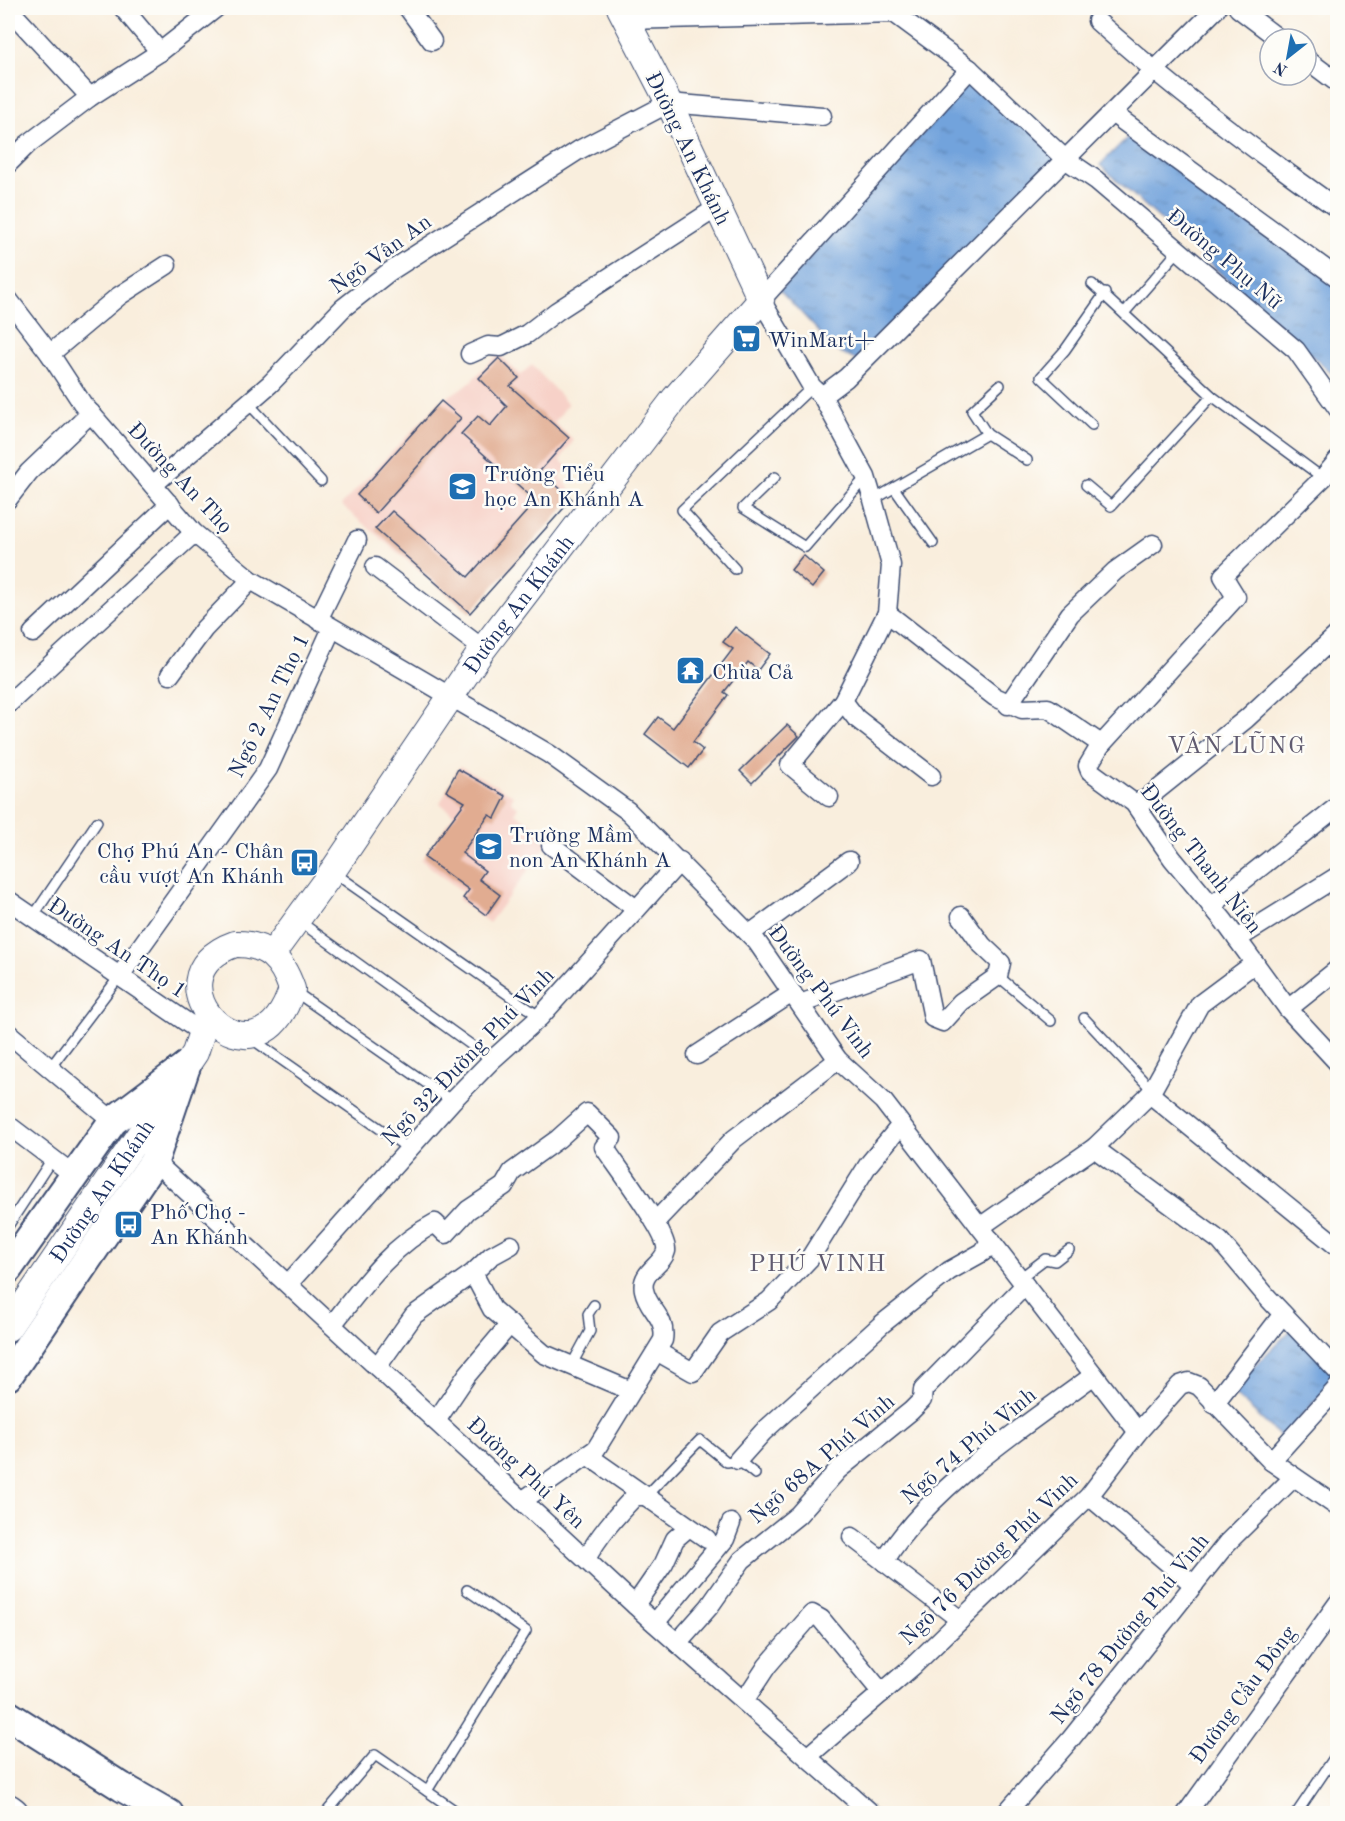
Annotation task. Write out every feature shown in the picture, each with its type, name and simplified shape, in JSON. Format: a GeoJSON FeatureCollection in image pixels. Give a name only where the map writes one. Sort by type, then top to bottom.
{"type":"FeatureCollection","features":[{"type":"Feature","properties":{"kind":"highway"},"geometry":{"type":"LineString","coordinates":[[8,1811],[12,1814]]}},
{"type":"Feature","properties":{"kind":"main road"},"geometry":{"type":"LineString","coordinates":[[8,1269],[63,1167],[197,1042]]}},
{"type":"Feature","properties":{"kind":"main road"},"geometry":{"type":"LineString","coordinates":[[8,1376],[154,1161],[197,1042]]}},
{"type":"Feature","properties":{"kind":"main road"},"geometry":{"type":"LineString","coordinates":[[8,1698],[39,1735]]}},
{"type":"Feature","properties":{"kind":"main road"},"geometry":{"type":"LineString","coordinates":[[8,1715],[169,1814]]}},
{"type":"Feature","properties":{"kind":"street"},"geometry":{"type":"LineString","coordinates":[[8,8],[90,97]]}},
{"type":"Feature","properties":{"kind":"street"},"geometry":{"type":"LineString","coordinates":[[123,8],[160,52]]}},
{"type":"Feature","properties":{"kind":"street"},"geometry":{"type":"LineString","coordinates":[[8,164],[28,144],[90,97],[160,52],[216,8]]}},
{"type":"Feature","properties":{"kind":"street"},"geometry":{"type":"LineString","coordinates":[[408,8],[432,41]]}},
{"type":"Feature","properties":{"kind":"street"},"geometry":{"type":"LineString","coordinates":[[817,391],[846,378],[1217,8]]}},
{"type":"Feature","properties":{"kind":"street"},"geometry":{"type":"LineString","coordinates":[[1238,8],[1263,27]]}},
{"type":"Feature","properties":{"kind":"street"},"geometry":{"type":"LineString","coordinates":[[623,14],[894,10]]}},
{"type":"Feature","properties":{"kind":"street","name":"Đường Phụ Nữ"},"geometry":{"type":"LineString","coordinates":[[894,10],[970,69],[1065,159],[1096,180],[1296,350],[1338,409]]}},
{"type":"Feature","properties":{"kind":"street","name":"Đường An Khánh"},"geometry":{"type":"LineString","coordinates":[[272,954],[332,872],[483,649],[675,398],[761,300],[669,103],[623,14]]}},
{"type":"Feature","properties":{"kind":"street"},"geometry":{"type":"LineString","coordinates":[[1096,21],[1154,72],[1238,138],[1338,209]]}},
{"type":"Feature","properties":{"kind":"street"},"geometry":{"type":"LineString","coordinates":[[1318,68],[1338,83]]}},
{"type":"Feature","properties":{"kind":"street"},"geometry":{"type":"LineString","coordinates":[[829,797],[790,765],[843,701],[887,613],[891,565],[866,477],[761,300],[970,69]]}},
{"type":"Feature","properties":{"kind":"street"},"geometry":{"type":"LineString","coordinates":[[669,103],[822,116]]}},
{"type":"Feature","properties":{"kind":"street","name":"Ngõ Vân An"},"geometry":{"type":"LineString","coordinates":[[153,485],[248,404],[344,308],[389,272],[579,150],[669,103]]}},
{"type":"Feature","properties":{"kind":"street"},"geometry":{"type":"LineString","coordinates":[[1113,113],[1338,278]]}},
{"type":"Feature","properties":{"kind":"street"},"geometry":{"type":"LineString","coordinates":[[470,354],[488,346],[501,348],[527,334],[557,311],[718,207]]}},
{"type":"Feature","properties":{"kind":"street"},"geometry":{"type":"LineString","coordinates":[[50,354],[119,296],[167,265]]}},
{"type":"Feature","properties":{"kind":"street","name":"Đường An Thọ"},"geometry":{"type":"LineString","coordinates":[[8,299],[14,323],[50,354],[91,413],[194,533],[250,580],[453,696]]}},
{"type":"Feature","properties":{"kind":"street"},"geometry":{"type":"LineString","coordinates":[[8,500],[29,472],[91,413]]}},
{"type":"Feature","properties":{"kind":"street"},"geometry":{"type":"LineString","coordinates":[[887,613],[1008,705],[1022,709],[1048,708],[1087,733],[1100,746],[1236,597],[1223,576],[1323,478],[1338,460]]}},
{"type":"Feature","properties":{"kind":"street"},"geometry":{"type":"LineString","coordinates":[[33,633],[170,504]]}},
{"type":"Feature","properties":{"kind":"street"},"geometry":{"type":"LineString","coordinates":[[8,704],[194,533]]}},
{"type":"Feature","properties":{"kind":"street","name":"Ngõ 2 An Thọ 1"},"geometry":{"type":"LineString","coordinates":[[119,977],[268,769],[357,540]]}},
{"type":"Feature","properties":{"kind":"street"},"geometry":{"type":"LineString","coordinates":[[1008,705],[1070,614],[1115,571],[1153,544]]}},
{"type":"Feature","properties":{"kind":"street"},"geometry":{"type":"LineString","coordinates":[[375,567],[483,649]]}},
{"type":"Feature","properties":{"kind":"street"},"geometry":{"type":"LineString","coordinates":[[171,675],[204,629],[250,580]]}},
{"type":"Feature","properties":{"kind":"street"},"geometry":{"type":"LineString","coordinates":[[1134,803],[1145,800],[1246,718],[1338,634]]}},
{"type":"Feature","properties":{"kind":"street","name":"Đường Phú Vinh"},"geometry":{"type":"LineString","coordinates":[[453,696],[549,754],[628,811],[750,934],[838,1060],[883,1101],[1138,1432]]}},
{"type":"Feature","properties":{"kind":"street"},"geometry":{"type":"LineString","coordinates":[[843,701],[865,725],[931,776]]}},
{"type":"Feature","properties":{"kind":"street","name":"Đường Thanh Niên"},"geometry":{"type":"LineString","coordinates":[[1100,746],[1088,766],[1090,771],[1134,803],[1172,858],[1237,939],[1288,1010],[1338,1063]]}},
{"type":"Feature","properties":{"kind":"street"},"geometry":{"type":"LineString","coordinates":[[1211,906],[1338,806]]}},
{"type":"Feature","properties":{"kind":"street"},"geometry":{"type":"LineString","coordinates":[[551,845],[636,909]]}},
{"type":"Feature","properties":{"kind":"street","name":"Ngõ 32 Đường Phú Vinh"},"geometry":{"type":"LineString","coordinates":[[288,1284],[452,1101],[492,1060],[540,1017],[680,861]]}},
{"type":"Feature","properties":{"kind":"street"},"geometry":{"type":"LineString","coordinates":[[750,934],[849,861]]}},
{"type":"Feature","properties":{"kind":"street"},"geometry":{"type":"LineString","coordinates":[[1237,939],[1338,876]]}},
{"type":"Feature","properties":{"kind":"street","name":"Đường An Thọ 1"},"geometry":{"type":"LineString","coordinates":[[8,900],[119,977],[197,1042]]}},
{"type":"Feature","properties":{"kind":"street"},"geometry":{"type":"LineString","coordinates":[[697,1055],[796,998],[921,960],[933,1018],[943,1022],[961,1002],[998,976],[1001,963],[982,945],[961,916]]}},
{"type":"Feature","properties":{"kind":"street"},"geometry":{"type":"LineString","coordinates":[[197,1042],[199,978],[212,956],[235,944],[248,944],[272,954],[282,964],[292,989]]}},
{"type":"Feature","properties":{"kind":"street"},"geometry":{"type":"LineString","coordinates":[[738,1460],[763,1432],[882,1324],[929,1290],[949,1271],[983,1252],[986,1234],[1094,1148],[1151,1092],[1200,1004],[1255,963]]}},
{"type":"Feature","properties":{"kind":"street"},"geometry":{"type":"LineString","coordinates":[[1288,1010],[1338,969]]}},
{"type":"Feature","properties":{"kind":"street","name":"Đường An Khánh"},"geometry":{"type":"LineString","coordinates":[[8,1328],[197,1042],[238,1034],[258,1033],[276,1022],[283,1013],[292,989]]}},
{"type":"Feature","properties":{"kind":"street"},"geometry":{"type":"LineString","coordinates":[[197,1042],[216,1025],[238,1034]]}},
{"type":"Feature","properties":{"kind":"street"},"geometry":{"type":"LineString","coordinates":[[8,1033],[113,1121]]}},
{"type":"Feature","properties":{"kind":"street"},"geometry":{"type":"LineString","coordinates":[[655,1222],[734,1139],[838,1060]]}},
{"type":"Feature","properties":{"kind":"street"},"geometry":{"type":"LineString","coordinates":[[1151,1092],[1338,1247]]}},
{"type":"Feature","properties":{"kind":"street"},"geometry":{"type":"LineString","coordinates":[[332,1325],[368,1279],[407,1241],[435,1223],[446,1234],[468,1210],[504,1186],[512,1172],[558,1139],[587,1113],[612,1138],[604,1147],[655,1222],[666,1248],[666,1253],[648,1274],[643,1285],[644,1293],[664,1325],[663,1340],[658,1352],[596,1449],[522,1501]]}},
{"type":"Feature","properties":{"kind":"street"},"geometry":{"type":"LineString","coordinates":[[8,1125],[63,1167]]}},
{"type":"Feature","properties":{"kind":"street"},"geometry":{"type":"LineString","coordinates":[[658,1352],[693,1372],[720,1333],[769,1300],[810,1258],[868,1165],[901,1125]]}},
{"type":"Feature","properties":{"kind":"street"},"geometry":{"type":"LineString","coordinates":[[1094,1148],[1220,1240],[1338,1372]]}},
{"type":"Feature","properties":{"kind":"street","name":"Đường Phú Yên"},"geometry":{"type":"LineString","coordinates":[[154,1161],[635,1605],[872,1814]]}},
{"type":"Feature","properties":{"kind":"street"},"geometry":{"type":"LineString","coordinates":[[377,1367],[414,1315],[473,1273],[491,1256],[511,1245]]}},
{"type":"Feature","properties":{"kind":"street"},"geometry":{"type":"LineString","coordinates":[[473,1273],[492,1309],[544,1354],[631,1391]]}},
{"type":"Feature","properties":{"kind":"street","name":"Ngõ 68A Phú Vinh"},"geometry":{"type":"LineString","coordinates":[[678,1643],[709,1607],[742,1560],[798,1515],[838,1470],[911,1411],[922,1400],[923,1390],[1023,1281]]}},
{"type":"Feature","properties":{"kind":"street"},"geometry":{"type":"LineString","coordinates":[[1284,1314],[1214,1404],[1271,1461],[1338,1507]]}},
{"type":"Feature","properties":{"kind":"street"},"geometry":{"type":"LineString","coordinates":[[436,1421],[467,1374],[510,1324]]}},
{"type":"Feature","properties":{"kind":"street","name":"Ngõ 74 Phú Vinh"},"geometry":{"type":"LineString","coordinates":[[884,1562],[896,1542],[920,1514],[959,1478],[1094,1375]]}},
{"type":"Feature","properties":{"kind":"street","name":"Ngõ 76 Đường Phú Vinh"},"geometry":{"type":"LineString","coordinates":[[807,1757],[913,1666],[958,1620],[1089,1496],[1138,1432],[1180,1384],[1189,1382],[1198,1386],[1214,1404]]}},
{"type":"Feature","properties":{"kind":"street"},"geometry":{"type":"LineString","coordinates":[[1271,1461],[1338,1387]]}},
{"type":"Feature","properties":{"kind":"street"},"geometry":{"type":"LineString","coordinates":[[587,1455],[707,1539]]}},
{"type":"Feature","properties":{"kind":"street","name":"Ngõ 78 Đường Phú Vinh"},"geometry":{"type":"LineString","coordinates":[[1005,1814],[1070,1740],[1227,1543],[1294,1477]]}},
{"type":"Feature","properties":{"kind":"street"},"geometry":{"type":"LineString","coordinates":[[586,1559],[600,1535],[635,1496],[646,1496]]}},
{"type":"Feature","properties":{"kind":"street"},"geometry":{"type":"LineString","coordinates":[[1089,1496],[1194,1585]]}},
{"type":"Feature","properties":{"kind":"street"},"geometry":{"type":"LineString","coordinates":[[655,1623],[724,1539],[730,1523]]}},
{"type":"Feature","properties":{"kind":"street"},"geometry":{"type":"LineString","coordinates":[[635,1605],[664,1563],[675,1539],[689,1527]]}},
{"type":"Feature","properties":{"kind":"street"},"geometry":{"type":"LineString","coordinates":[[852,1537],[958,1620]]}},
{"type":"Feature","properties":{"kind":"street","name":"Đường Cầu Đông"},"geometry":{"type":"LineString","coordinates":[[1186,1814],[1338,1603]]}},
{"type":"Feature","properties":{"kind":"street"},"geometry":{"type":"LineString","coordinates":[[744,1701],[767,1666],[812,1614],[821,1619],[882,1693]]}},
{"type":"Feature","properties":{"kind":"lane"},"geometry":{"type":"LineString","coordinates":[[1125,312],[1179,250]]}},
{"type":"Feature","properties":{"kind":"lane"},"geometry":{"type":"LineString","coordinates":[[1092,284],[1105,293],[1212,396],[1323,478]]}},
{"type":"Feature","properties":{"kind":"lane"},"geometry":{"type":"LineString","coordinates":[[1092,425],[1041,377],[1065,350],[1105,293]]}},
{"type":"Feature","properties":{"kind":"lane"},"geometry":{"type":"LineString","coordinates":[[1000,385],[972,411],[987,434],[1027,460]]}},
{"type":"Feature","properties":{"kind":"lane"},"geometry":{"type":"LineString","coordinates":[[735,569],[682,510],[817,391]]}},
{"type":"Feature","properties":{"kind":"lane"},"geometry":{"type":"LineString","coordinates":[[1086,486],[1111,506],[1212,396]]}},
{"type":"Feature","properties":{"kind":"lane"},"geometry":{"type":"LineString","coordinates":[[248,404],[321,481]]}},
{"type":"Feature","properties":{"kind":"lane"},"geometry":{"type":"LineString","coordinates":[[873,500],[987,434]]}},
{"type":"Feature","properties":{"kind":"lane"},"geometry":{"type":"LineString","coordinates":[[775,477],[743,508],[805,547],[866,477]]}},
{"type":"Feature","properties":{"kind":"lane"},"geometry":{"type":"LineString","coordinates":[[894,488],[933,543]]}},
{"type":"Feature","properties":{"kind":"lane"},"geometry":{"type":"LineString","coordinates":[[32,918],[96,822]]}},
{"type":"Feature","properties":{"kind":"lane"},"geometry":{"type":"LineString","coordinates":[[332,872],[540,1017]]}},
{"type":"Feature","properties":{"kind":"lane"},"geometry":{"type":"LineString","coordinates":[[297,920],[492,1060]]}},
{"type":"Feature","properties":{"kind":"lane"},"geometry":{"type":"LineString","coordinates":[[998,976],[1051,1021]]}},
{"type":"Feature","properties":{"kind":"lane"},"geometry":{"type":"LineString","coordinates":[[50,1068],[119,977]]}},
{"type":"Feature","properties":{"kind":"lane"},"geometry":{"type":"LineString","coordinates":[[292,989],[452,1101]]}},
{"type":"Feature","properties":{"kind":"lane"},"geometry":{"type":"LineString","coordinates":[[1083,1018],[1151,1092]]}},
{"type":"Feature","properties":{"kind":"lane"},"geometry":{"type":"LineString","coordinates":[[238,1034],[409,1149]]}},
{"type":"Feature","properties":{"kind":"lane"},"geometry":{"type":"LineString","coordinates":[[8,1226],[63,1167]]}},
{"type":"Feature","properties":{"kind":"lane"},"geometry":{"type":"LineString","coordinates":[[1023,1281],[1045,1259],[1055,1261],[1069,1250]]}},
{"type":"Feature","properties":{"kind":"lane"},"geometry":{"type":"LineString","coordinates":[[571,1366],[590,1331],[588,1314],[594,1305]]}},
{"type":"Feature","properties":{"kind":"lane"},"geometry":{"type":"LineString","coordinates":[[646,1496],[700,1440],[727,1462],[738,1460],[756,1474]]}},
{"type":"Feature","properties":{"kind":"lane"},"geometry":{"type":"LineString","coordinates":[[427,1791],[526,1631],[467,1590]]}},
{"type":"Feature","properties":{"kind":"lane"},"geometry":{"type":"LineString","coordinates":[[1296,1814],[1338,1752]]}},
{"type":"Feature","properties":{"kind":"lane"},"geometry":{"type":"LineString","coordinates":[[325,1814],[375,1755],[460,1814]]}},
{"type":"Feature","properties":{"kind":"shaded area","name":"Trường Tiểu học An Khánh A"},"geometry":{"type":"Polygon","coordinates":[[[499,353],[520,375],[532,365],[568,404],[554,423],[574,440],[560,460],[568,467],[560,477],[575,495],[470,613],[341,505],[441,401],[468,384],[499,353]]]}},
{"type":"Feature","properties":{"kind":"shaded area","name":"Trường Mầm non An Khánh A"},"geometry":{"type":"Polygon","coordinates":[[[460,766],[513,795],[511,802],[518,806],[515,813],[552,838],[489,923],[458,899],[463,892],[421,860],[454,815],[440,803],[460,766]]]}},
{"type":"Feature","properties":{"kind":"water"},"geometry":{"type":"Polygon","coordinates":[[[974,77],[1057,149],[1055,168],[856,360],[837,351],[780,290],[974,77]]]}},
{"type":"Feature","properties":{"kind":"water"},"geometry":{"type":"Polygon","coordinates":[[[1134,131],[1337,283],[1337,378],[1100,165],[1134,131]]]}},
{"type":"Feature","properties":{"kind":"water"},"geometry":{"type":"Polygon","coordinates":[[[1293,1328],[1337,1377],[1282,1438],[1230,1390],[1293,1328]]]}},
{"type":"Feature","properties":{"kind":"building"},"geometry":{"type":"Polygon","coordinates":[[[499,358],[519,378],[510,386],[569,438],[540,471],[572,499],[470,613],[375,529],[392,511],[468,577],[536,501],[461,434],[478,416],[490,426],[507,406],[479,378],[499,358]]]}},
{"type":"Feature","properties":{"kind":"building"},"geometry":{"type":"Polygon","coordinates":[[[441,401],[461,418],[376,513],[357,495],[441,401]]]}},
{"type":"Feature","properties":{"kind":"building"},"geometry":{"type":"Polygon","coordinates":[[[803,555],[824,573],[812,588],[791,570],[803,555]]]}},
{"type":"Feature","properties":{"kind":"building"},"geometry":{"type":"Polygon","coordinates":[[[735,627],[770,654],[758,670],[748,662],[724,692],[728,695],[693,742],[703,750],[689,768],[645,734],[658,717],[673,728],[733,649],[723,642],[735,627]]]}},
{"type":"Feature","properties":{"kind":"building"},"geometry":{"type":"Polygon","coordinates":[[[787,725],[799,736],[752,783],[740,771],[787,725]]]}},
{"type":"Feature","properties":{"kind":"building"},"geometry":{"type":"Polygon","coordinates":[[[458,769],[506,796],[495,818],[489,815],[462,853],[485,871],[479,879],[500,895],[486,915],[463,898],[469,890],[424,857],[465,802],[446,791],[458,769]]]}},
{"type":"Feature","properties":{"kind":"place","name":"WinMart+"},"geometry":{"type":"Point","coordinates":[747,339]}},
{"type":"Feature","properties":{"kind":"place","name":"Trường Tiểu học An Khánh A"},"geometry":{"type":"Point","coordinates":[463,486]}},
{"type":"Feature","properties":{"kind":"place","name":"Chùa Cả"},"geometry":{"type":"Point","coordinates":[691,671]}},
{"type":"Feature","properties":{"kind":"place","name":"Trường Mầm non An Khánh A"},"geometry":{"type":"Point","coordinates":[488,847]}},
{"type":"Feature","properties":{"kind":"place","name":"Chợ Phú An - Chân cầu vượt An Khánh"},"geometry":{"type":"Point","coordinates":[305,863]}},
{"type":"Feature","properties":{"kind":"place","name":"Phố Chợ - An Khánh"},"geometry":{"type":"Point","coordinates":[129,1224]}},
{"type":"Feature","properties":{"kind":"district","name":"VÂN LŨNG"},"geometry":{"type":"Point","coordinates":[1237,745]}},
{"type":"Feature","properties":{"kind":"district","name":"PHÚ VINH"},"geometry":{"type":"Point","coordinates":[818,1263]}}]}
